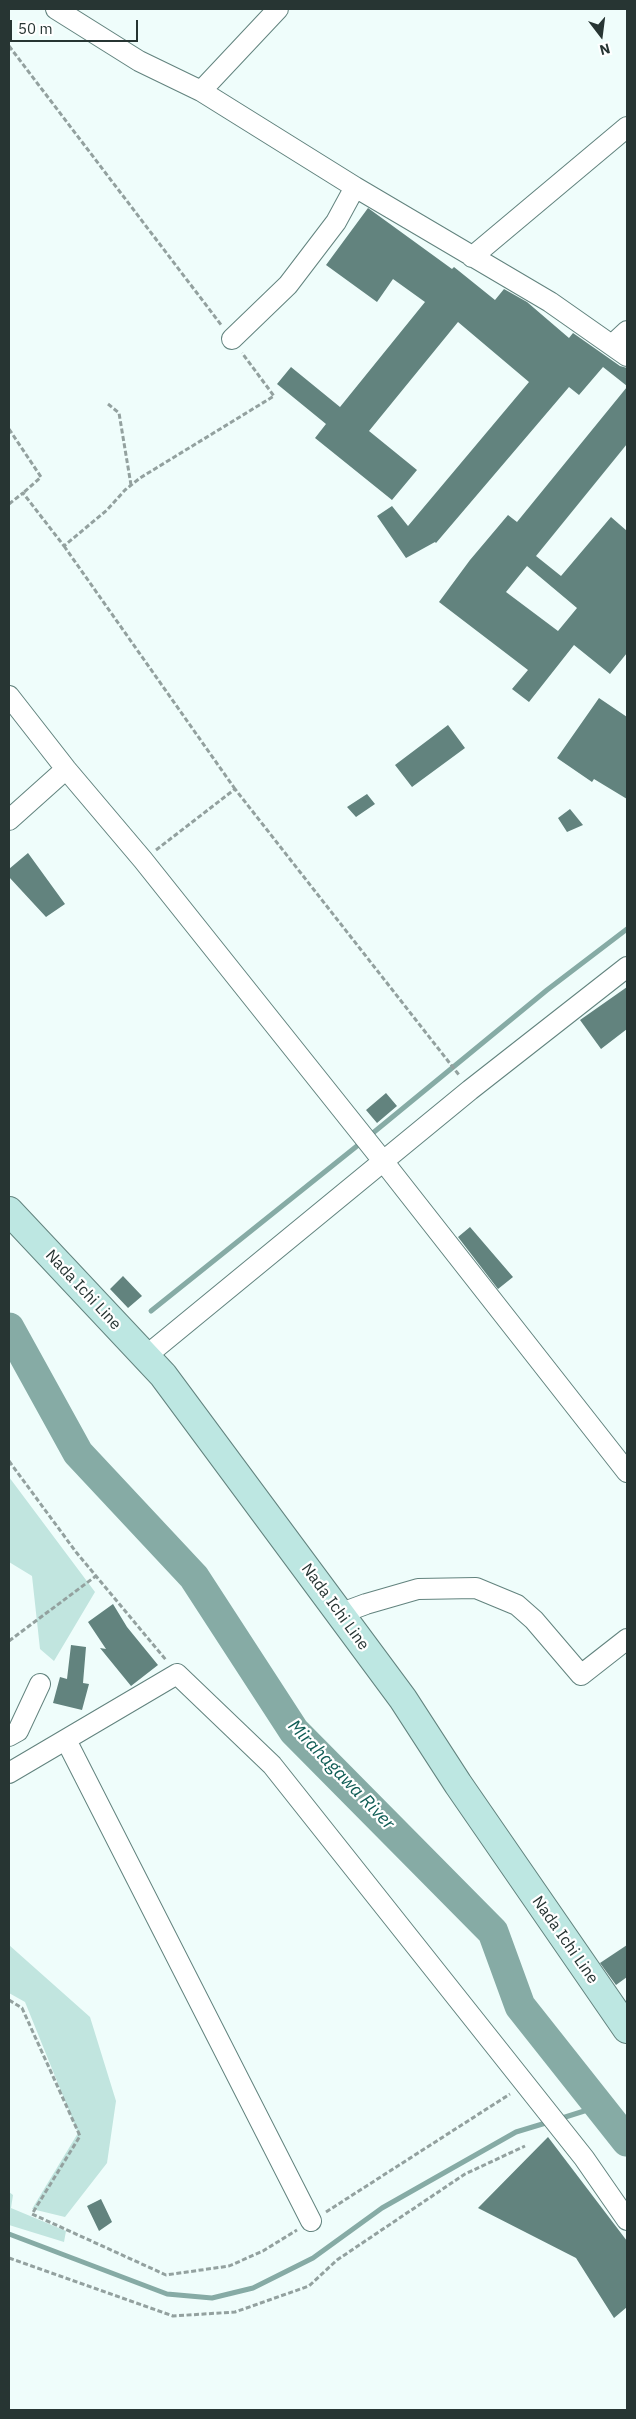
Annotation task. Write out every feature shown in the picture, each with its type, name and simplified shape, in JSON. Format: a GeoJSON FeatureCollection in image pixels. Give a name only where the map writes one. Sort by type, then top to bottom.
{"type":"FeatureCollection","features":[{"type":"Feature","properties":{"kind":"main road","name":"Nada Ichi Line"},"geometry":{"type":"LineString","coordinates":[[9,1211],[164,1375],[339,1614],[404,1699],[458,1784],[627,2029]]}},
{"type":"Feature","properties":{"kind":"street"},"geometry":{"type":"LineString","coordinates":[[56,9],[139,61],[201,91],[355,187],[622,344]]}},
{"type":"Feature","properties":{"kind":"street"},"geometry":{"type":"LineString","coordinates":[[201,91],[278,9]]}},
{"type":"Feature","properties":{"kind":"street"},"geometry":{"type":"LineString","coordinates":[[472,257],[627,127]]}},
{"type":"Feature","properties":{"kind":"street"},"geometry":{"type":"LineString","coordinates":[[232,339],[288,285],[336,222],[355,187]]}},
{"type":"Feature","properties":{"kind":"street"},"geometry":{"type":"LineString","coordinates":[[9,696],[66,769],[143,860],[383,1161],[627,1472]]}},
{"type":"Feature","properties":{"kind":"street"},"geometry":{"type":"LineString","coordinates":[[9,820],[66,769]]}},
{"type":"Feature","properties":{"kind":"street"},"geometry":{"type":"LineString","coordinates":[[146,1356],[470,1090],[627,967]]}},
{"type":"Feature","properties":{"kind":"street"},"geometry":{"type":"LineString","coordinates":[[339,1614],[418,1589],[476,1588],[517,1605],[534,1620],[581,1675],[627,1639]]}},
{"type":"Feature","properties":{"kind":"street"},"geometry":{"type":"LineString","coordinates":[[9,1773],[177,1674],[272,1766],[525,2084],[627,2220]]}},
{"type":"Feature","properties":{"kind":"street"},"geometry":{"type":"LineString","coordinates":[[9,1736],[18,1731],[40,1684]]}},
{"type":"Feature","properties":{"kind":"street"},"geometry":{"type":"LineString","coordinates":[[66,1740],[311,2222]]}},
{"type":"Feature","properties":{"kind":"path"},"geometry":{"type":"LineString","coordinates":[[9,46],[274,396],[131,485],[106,510],[64,546]]}},
{"type":"Feature","properties":{"kind":"path"},"geometry":{"type":"LineString","coordinates":[[108,404],[119,413],[131,485]]}},
{"type":"Feature","properties":{"kind":"path"},"geometry":{"type":"LineString","coordinates":[[9,429],[41,477],[9,504]]}},
{"type":"Feature","properties":{"kind":"path"},"geometry":{"type":"LineString","coordinates":[[23,493],[64,546],[235,789],[470,1090]]}},
{"type":"Feature","properties":{"kind":"path"},"geometry":{"type":"LineString","coordinates":[[143,860],[235,789]]}},
{"type":"Feature","properties":{"kind":"path"},"geometry":{"type":"LineString","coordinates":[[9,1461],[96,1576],[177,1674]]}},
{"type":"Feature","properties":{"kind":"path"},"geometry":{"type":"LineString","coordinates":[[9,1641],[96,1576]]}},
{"type":"Feature","properties":{"kind":"path"},"geometry":{"type":"LineString","coordinates":[[9,2000],[22,2008],[80,2136],[32,2214],[166,2274],[229,2266],[263,2251],[525,2084]]}},
{"type":"Feature","properties":{"kind":"path"},"geometry":{"type":"LineString","coordinates":[[9,2258],[173,2316],[235,2312],[309,2286],[337,2260],[465,2174],[525,2146]]}},
{"type":"Feature","properties":{"kind":"green space"},"geometry":{"type":"Polygon","coordinates":[[[9,1477],[95,1592],[54,1661],[40,1649],[32,1576],[9,1562],[9,1477]]]}},
{"type":"Feature","properties":{"kind":"green space"},"geometry":{"type":"Polygon","coordinates":[[[9,1945],[90,2017],[116,2101],[107,2163],[65,2217],[32,2209],[78,2133],[25,2002],[9,1993],[9,1945]]]}},
{"type":"Feature","properties":{"kind":"green space"},"geometry":{"type":"Polygon","coordinates":[[[9,2192],[13,2195],[11,2208],[66,2231],[64,2242],[9,2225],[9,2192]]]}},
{"type":"Feature","properties":{"kind":"building"},"geometry":{"type":"Polygon","coordinates":[[[368,208],[452,269],[454,267],[495,300],[504,289],[527,302],[569,338],[573,333],[620,366],[627,368],[627,386],[603,367],[579,395],[569,387],[436,543],[406,558],[377,516],[392,506],[408,526],[529,382],[458,322],[369,431],[417,470],[392,500],[315,438],[326,424],[277,384],[291,367],[340,407],[425,302],[393,279],[377,302],[326,265],[368,208]]]}},
{"type":"Feature","properties":{"kind":"building"},"geometry":{"type":"Polygon","coordinates":[[[627,387],[627,444],[536,556],[561,576],[611,517],[627,531],[627,653],[610,674],[574,645],[529,702],[512,689],[528,670],[439,602],[470,560],[508,515],[517,522],[627,387]],[[527,566],[506,592],[558,631],[577,608],[527,566]]]}},
{"type":"Feature","properties":{"kind":"building"},"geometry":{"type":"Polygon","coordinates":[[[599,698],[627,717],[627,799],[594,779],[592,782],[557,758],[599,698]]]}},
{"type":"Feature","properties":{"kind":"building"},"geometry":{"type":"Polygon","coordinates":[[[448,725],[465,748],[412,787],[395,765],[448,725]]]}},
{"type":"Feature","properties":{"kind":"building"},"geometry":{"type":"Polygon","coordinates":[[[367,794],[375,804],[356,817],[347,807],[367,794]]]}},
{"type":"Feature","properties":{"kind":"building"},"geometry":{"type":"Polygon","coordinates":[[[570,809],[583,825],[567,832],[558,818],[570,809]]]}},
{"type":"Feature","properties":{"kind":"building"},"geometry":{"type":"Polygon","coordinates":[[[28,853],[65,904],[46,917],[9,877],[9,869],[28,853]]]}},
{"type":"Feature","properties":{"kind":"building"},"geometry":{"type":"Polygon","coordinates":[[[627,987],[627,1029],[601,1049],[580,1020],[627,987]]]}},
{"type":"Feature","properties":{"kind":"building"},"geometry":{"type":"Polygon","coordinates":[[[386,1093],[397,1106],[377,1123],[366,1110],[386,1093]]]}},
{"type":"Feature","properties":{"kind":"building"},"geometry":{"type":"Polygon","coordinates":[[[470,1227],[513,1277],[498,1289],[458,1237],[470,1227]]]}},
{"type":"Feature","properties":{"kind":"building"},"geometry":{"type":"Polygon","coordinates":[[[123,1276],[142,1296],[128,1308],[110,1289],[123,1276]]]}},
{"type":"Feature","properties":{"kind":"building"},"geometry":{"type":"Polygon","coordinates":[[[113,1604],[127,1627],[158,1665],[131,1686],[100,1648],[106,1649],[88,1622],[113,1604]]]}},
{"type":"Feature","properties":{"kind":"building"},"geometry":{"type":"Polygon","coordinates":[[[71,1645],[86,1647],[83,1683],[89,1684],[82,1710],[53,1703],[60,1677],[67,1679],[71,1645]]]}},
{"type":"Feature","properties":{"kind":"building"},"geometry":{"type":"Polygon","coordinates":[[[627,1945],[627,1977],[616,1985],[600,1963],[627,1945]]]}},
{"type":"Feature","properties":{"kind":"building"},"geometry":{"type":"Polygon","coordinates":[[[548,2137],[627,2241],[627,2307],[614,2318],[576,2258],[478,2208],[548,2137]]]}},
{"type":"Feature","properties":{"kind":"building"},"geometry":{"type":"Polygon","coordinates":[[[101,2199],[112,2222],[99,2231],[87,2206],[101,2199]]]}},
{"type":"Feature","properties":{"kind":"waterway"},"geometry":{"type":"LineString","coordinates":[[368,1137],[547,990],[627,929]]}},
{"type":"Feature","properties":{"kind":"waterway"},"geometry":{"type":"LineString","coordinates":[[151,1311],[362,1142]]}},
{"type":"Feature","properties":{"kind":"waterway","name":"Mirahagawa River"},"geometry":{"type":"LineString","coordinates":[[9,1328],[78,1453],[194,1577],[294,1731],[493,1932],[520,2006],[627,2141]]}},
{"type":"Feature","properties":{"kind":"waterway"},"geometry":{"type":"LineString","coordinates":[[559,2119],[600,2106]]}},
{"type":"Feature","properties":{"kind":"waterway"},"geometry":{"type":"LineString","coordinates":[[9,2234],[167,2294],[212,2298],[253,2288],[313,2258],[382,2208],[516,2132],[549,2122]]}}]}
